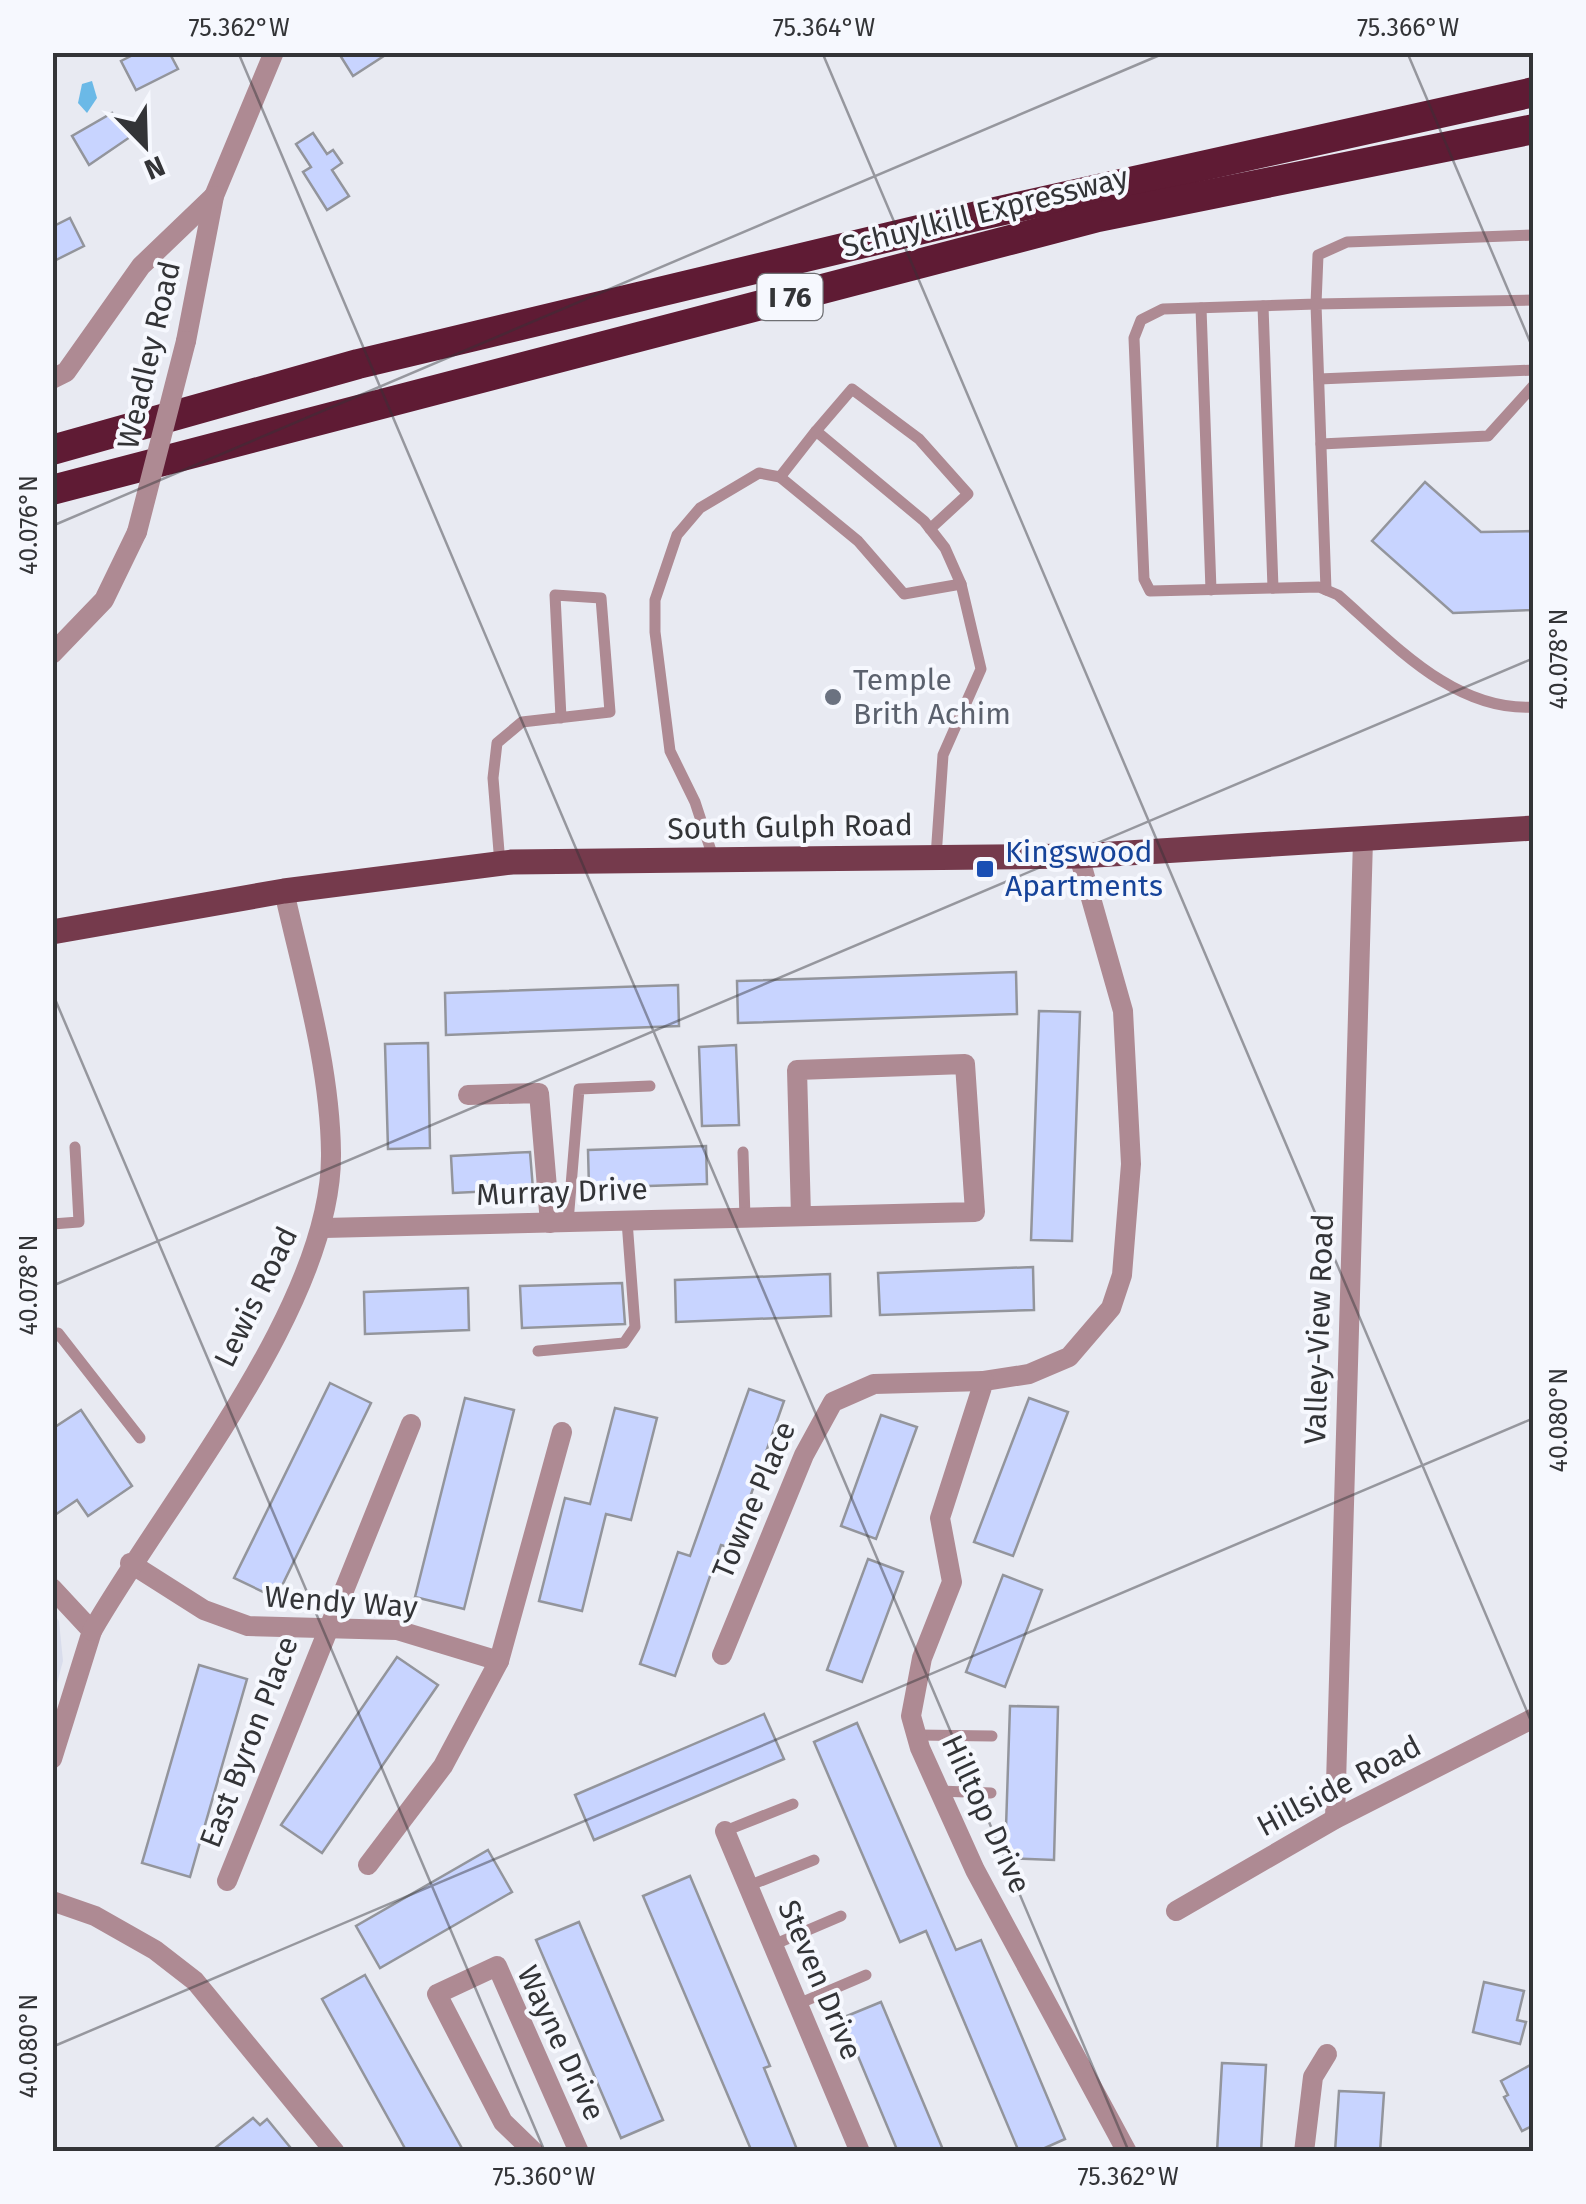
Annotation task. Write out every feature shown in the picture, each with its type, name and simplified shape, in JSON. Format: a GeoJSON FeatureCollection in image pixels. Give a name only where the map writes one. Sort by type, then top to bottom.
{"type":"FeatureCollection","features":[{"type":"Feature","properties":{"kind":"highway","name":"Schuylkill Expressway"},"geometry":{"type":"LineString","coordinates":[[52,450],[358,364],[977,216],[1534,92]]}},
{"type":"Feature","properties":{"kind":"highway","name":"Schuylkill Expressway"},"geometry":{"type":"LineString","coordinates":[[52,490],[1098,217],[1534,129]]}},
{"type":"Feature","properties":{"kind":"main road","name":"South Gulph Road"},"geometry":{"type":"LineString","coordinates":[[52,932],[284,890],[500,864],[1079,856],[1534,828]]}},
{"type":"Feature","properties":{"kind":"street","name":"Weadley Road"},"geometry":{"type":"LineString","coordinates":[[52,654],[104,600],[138,532],[186,341],[214,196],[274,52]]}},
{"type":"Feature","properties":{"kind":"street"},"geometry":{"type":"LineString","coordinates":[[52,379],[66,372],[141,266],[214,196]]}},
{"type":"Feature","properties":{"kind":"street","name":"Valley-View Road"},"geometry":{"type":"LineString","coordinates":[[1334,1819],[1363,840]]}},
{"type":"Feature","properties":{"kind":"street"},"geometry":{"type":"LineString","coordinates":[[984,1381],[1029,1374],[1069,1357],[1111,1308],[1122,1275],[1131,1164],[1123,1011],[1079,856]]}},
{"type":"Feature","properties":{"kind":"street","name":"Lewis Road"},"geometry":{"type":"LineString","coordinates":[[52,1758],[92,1631],[130,1564],[248,1384],[295,1298],[324,1228],[332,1155],[326,1094],[284,890]]}},
{"type":"Feature","properties":{"kind":"street","name":"Murray Drive"},"geometry":{"type":"LineString","coordinates":[[324,1228],[975,1212],[965,1064],[797,1070],[801,1216]]}},
{"type":"Feature","properties":{"kind":"street"},"geometry":{"type":"LineString","coordinates":[[468,1096],[539,1093],[559,1223]]}},
{"type":"Feature","properties":{"kind":"street","name":"Towne Place"},"geometry":{"type":"LineString","coordinates":[[722,1656],[804,1456],[833,1402],[874,1384],[984,1381]]}},
{"type":"Feature","properties":{"kind":"street","name":"Hilltop Drive"},"geometry":{"type":"LineString","coordinates":[[984,1381],[940,1518],[952,1582],[922,1658],[911,1716],[975,1870],[1127,2152]]}},
{"type":"Feature","properties":{"kind":"street","name":"East Byron Place"},"geometry":{"type":"LineString","coordinates":[[228,1881],[327,1625],[411,1424]]}},
{"type":"Feature","properties":{"kind":"street"},"geometry":{"type":"LineString","coordinates":[[368,1865],[443,1766],[499,1661],[562,1432]]}},
{"type":"Feature","properties":{"kind":"street","name":"Wendy Way"},"geometry":{"type":"LineString","coordinates":[[130,1564],[204,1610],[248,1626],[280,1629],[327,1625],[397,1630],[499,1661]]}},
{"type":"Feature","properties":{"kind":"street"},"geometry":{"type":"LineString","coordinates":[[52,1588],[92,1631]]}},
{"type":"Feature","properties":{"kind":"street","name":"Hillside Road"},"geometry":{"type":"LineString","coordinates":[[1176,1911],[1334,1819],[1534,1718]]}},
{"type":"Feature","properties":{"kind":"street","name":"Steven Drive"},"geometry":{"type":"LineString","coordinates":[[725,1831],[860,2152]]}},
{"type":"Feature","properties":{"kind":"street"},"geometry":{"type":"LineString","coordinates":[[52,1901],[95,1916],[155,1950],[194,1981],[335,2152]]}},
{"type":"Feature","properties":{"kind":"street","name":"Wayne Drive"},"geometry":{"type":"LineString","coordinates":[[534,2152],[504,2122],[436,1994],[497,1966],[579,2152]]}},
{"type":"Feature","properties":{"kind":"street"},"geometry":{"type":"LineString","coordinates":[[1304,2152],[1313,2077],[1327,2054]]}},
{"type":"Feature","properties":{"kind":"lane"},"geometry":{"type":"LineString","coordinates":[[1326,590],[1316,304],[1318,255],[1348,242],[1534,235]]}},
{"type":"Feature","properties":{"kind":"lane"},"geometry":{"type":"LineString","coordinates":[[1534,300],[1163,309],[1141,320],[1134,338],[1144,579],[1150,591],[1326,590],[1338,595],[1434,678],[1480,700],[1512,708],[1534,707]]}},
{"type":"Feature","properties":{"kind":"lane"},"geometry":{"type":"LineString","coordinates":[[1263,306],[1274,588]]}},
{"type":"Feature","properties":{"kind":"lane"},"geometry":{"type":"LineString","coordinates":[[1201,308],[1211,590]]}},
{"type":"Feature","properties":{"kind":"lane"},"geometry":{"type":"LineString","coordinates":[[1319,379],[1534,370]]}},
{"type":"Feature","properties":{"kind":"lane"},"geometry":{"type":"LineString","coordinates":[[1320,444],[1488,436],[1534,385]]}},
{"type":"Feature","properties":{"kind":"lane"},"geometry":{"type":"LineString","coordinates":[[780,477],[848,390],[856,389],[936,456],[966,489],[967,498],[930,529]]}},
{"type":"Feature","properties":{"kind":"lane"},"geometry":{"type":"LineString","coordinates":[[816,431],[896,495],[930,529],[961,584],[981,669],[943,756],[936,858]]}},
{"type":"Feature","properties":{"kind":"lane"},"geometry":{"type":"LineString","coordinates":[[714,860],[696,802],[670,751],[654,632],[655,600],[668,551],[700,508],[760,473],[780,477],[858,541],[904,594],[961,584]]}},
{"type":"Feature","properties":{"kind":"lane"},"geometry":{"type":"LineString","coordinates":[[500,864],[493,778],[497,743],[522,722],[562,718],[610,712],[601,598],[554,595],[562,718]]}},
{"type":"Feature","properties":{"kind":"lane"},"geometry":{"type":"LineString","coordinates":[[559,1223],[579,1089],[650,1086]]}},
{"type":"Feature","properties":{"kind":"lane"},"geometry":{"type":"LineString","coordinates":[[52,1224],[78,1222],[75,1147]]}},
{"type":"Feature","properties":{"kind":"lane"},"geometry":{"type":"LineString","coordinates":[[743,1152],[745,1218]]}},
{"type":"Feature","properties":{"kind":"lane"},"geometry":{"type":"LineString","coordinates":[[538,1351],[624,1344],[634,1326],[627,1221]]}},
{"type":"Feature","properties":{"kind":"lane"},"geometry":{"type":"LineString","coordinates":[[52,1339],[58,1333],[140,1438]]}},
{"type":"Feature","properties":{"kind":"lane"},"geometry":{"type":"LineString","coordinates":[[916,1735],[992,1736]]}},
{"type":"Feature","properties":{"kind":"lane"},"geometry":{"type":"LineString","coordinates":[[940,1792],[992,1794]]}},
{"type":"Feature","properties":{"kind":"lane"},"geometry":{"type":"LineString","coordinates":[[725,1831],[793,1804]]}},
{"type":"Feature","properties":{"kind":"lane"},"geometry":{"type":"LineString","coordinates":[[748,1886],[814,1860]]}},
{"type":"Feature","properties":{"kind":"lane"},"geometry":{"type":"LineString","coordinates":[[773,1945],[841,1916]]}},
{"type":"Feature","properties":{"kind":"lane"},"geometry":{"type":"LineString","coordinates":[[798,2004],[866,1975]]}},
{"type":"Feature","properties":{"kind":"shaded area"},"geometry":{"type":"Polygon","coordinates":[[[53,1614],[59,1621],[63,1661],[53,1698],[53,1614]]]}},
{"type":"Feature","properties":{"kind":"water"},"geometry":{"type":"Polygon","coordinates":[[[92,81],[97,98],[87,113],[78,103],[82,84],[92,81]]]}},
{"type":"Feature","properties":{"kind":"building"},"geometry":{"type":"Polygon","coordinates":[[[139,52],[169,52],[178,69],[136,90],[121,61],[139,52]]]}},
{"type":"Feature","properties":{"kind":"building"},"geometry":{"type":"Polygon","coordinates":[[[338,52],[390,52],[353,76],[338,52]]]}},
{"type":"Feature","properties":{"kind":"building"},"geometry":{"type":"Polygon","coordinates":[[[112,113],[118,123],[124,120],[133,135],[89,165],[72,136],[112,113]]]}},
{"type":"Feature","properties":{"kind":"building"},"geometry":{"type":"Polygon","coordinates":[[[313,133],[327,154],[333,150],[342,163],[332,170],[349,196],[327,210],[303,172],[311,167],[296,144],[313,133]]]}},
{"type":"Feature","properties":{"kind":"building"},"geometry":{"type":"Polygon","coordinates":[[[70,218],[84,246],[52,262],[52,227],[70,218]]]}},
{"type":"Feature","properties":{"kind":"building"},"geometry":{"type":"Polygon","coordinates":[[[1425,482],[1481,532],[1534,531],[1534,610],[1453,613],[1372,541],[1425,482]]]}},
{"type":"Feature","properties":{"kind":"building"},"geometry":{"type":"Polygon","coordinates":[[[1016,972],[1017,1014],[738,1023],[737,981],[1016,972]]]}},
{"type":"Feature","properties":{"kind":"building"},"geometry":{"type":"Polygon","coordinates":[[[678,985],[679,1026],[446,1035],[445,993],[678,985]]]}},
{"type":"Feature","properties":{"kind":"building"},"geometry":{"type":"Polygon","coordinates":[[[1039,1011],[1080,1012],[1072,1241],[1031,1240],[1039,1011]]]}},
{"type":"Feature","properties":{"kind":"building"},"geometry":{"type":"Polygon","coordinates":[[[428,1043],[430,1148],[388,1149],[385,1044],[428,1043]]]}},
{"type":"Feature","properties":{"kind":"building"},"geometry":{"type":"Polygon","coordinates":[[[736,1045],[739,1125],[702,1126],[699,1047],[736,1045]]]}},
{"type":"Feature","properties":{"kind":"building"},"geometry":{"type":"Polygon","coordinates":[[[706,1146],[707,1184],[589,1188],[588,1150],[706,1146]]]}},
{"type":"Feature","properties":{"kind":"building"},"geometry":{"type":"Polygon","coordinates":[[[530,1152],[533,1189],[453,1193],[451,1156],[530,1152]]]}},
{"type":"Feature","properties":{"kind":"building"},"geometry":{"type":"Polygon","coordinates":[[[1033,1267],[1034,1310],[880,1315],[878,1273],[1033,1267]]]}},
{"type":"Feature","properties":{"kind":"building"},"geometry":{"type":"Polygon","coordinates":[[[830,1274],[831,1316],[676,1322],[675,1280],[830,1274]]]}},
{"type":"Feature","properties":{"kind":"building"},"geometry":{"type":"Polygon","coordinates":[[[622,1283],[625,1324],[522,1328],[520,1286],[622,1283]]]}},
{"type":"Feature","properties":{"kind":"building"},"geometry":{"type":"Polygon","coordinates":[[[468,1288],[469,1330],[365,1334],[364,1292],[468,1288]]]}},
{"type":"Feature","properties":{"kind":"building"},"geometry":{"type":"Polygon","coordinates":[[[330,1383],[371,1403],[276,1598],[234,1578],[330,1383]]]}},
{"type":"Feature","properties":{"kind":"building"},"geometry":{"type":"Polygon","coordinates":[[[749,1389],[784,1401],[732,1548],[721,1545],[675,1676],[640,1664],[678,1552],[690,1556],[749,1389]]]}},
{"type":"Feature","properties":{"kind":"building"},"geometry":{"type":"Polygon","coordinates":[[[465,1398],[514,1410],[464,1609],[415,1597],[465,1398]]]}},
{"type":"Feature","properties":{"kind":"building"},"geometry":{"type":"Polygon","coordinates":[[[1029,1398],[1068,1412],[1013,1556],[974,1542],[1029,1398]]]}},
{"type":"Feature","properties":{"kind":"building"},"geometry":{"type":"Polygon","coordinates":[[[615,1408],[657,1418],[631,1520],[606,1514],[582,1611],[539,1601],[565,1498],[590,1504],[615,1408]]]}},
{"type":"Feature","properties":{"kind":"building"},"geometry":{"type":"Polygon","coordinates":[[[81,1410],[132,1486],[88,1516],[77,1500],[52,1517],[52,1429],[81,1410]]]}},
{"type":"Feature","properties":{"kind":"building"},"geometry":{"type":"Polygon","coordinates":[[[881,1415],[917,1427],[876,1539],[841,1526],[881,1415]]]}},
{"type":"Feature","properties":{"kind":"building"},"geometry":{"type":"Polygon","coordinates":[[[868,1559],[903,1572],[862,1682],[827,1670],[868,1559]]]}},
{"type":"Feature","properties":{"kind":"building"},"geometry":{"type":"Polygon","coordinates":[[[1003,1575],[1042,1590],[1005,1687],[966,1672],[1003,1575]]]}},
{"type":"Feature","properties":{"kind":"building"},"geometry":{"type":"Polygon","coordinates":[[[397,1657],[438,1685],[322,1853],[281,1825],[397,1657]]]}},
{"type":"Feature","properties":{"kind":"building"},"geometry":{"type":"Polygon","coordinates":[[[199,1665],[247,1679],[190,1877],[142,1863],[199,1665]]]}},
{"type":"Feature","properties":{"kind":"building"},"geometry":{"type":"Polygon","coordinates":[[[1010,1706],[1058,1707],[1054,1860],[1005,1858],[1010,1706]]]}},
{"type":"Feature","properties":{"kind":"building"},"geometry":{"type":"Polygon","coordinates":[[[764,1714],[784,1759],[594,1840],[575,1795],[764,1714]]]}},
{"type":"Feature","properties":{"kind":"building"},"geometry":{"type":"Polygon","coordinates":[[[857,1723],[956,1950],[981,1940],[1065,2139],[1036,2152],[1019,2152],[926,1931],[900,1942],[814,1742],[857,1723]]]}},
{"type":"Feature","properties":{"kind":"building"},"geometry":{"type":"Polygon","coordinates":[[[488,1850],[512,1892],[380,1968],[356,1926],[488,1850]]]}},
{"type":"Feature","properties":{"kind":"building"},"geometry":{"type":"Polygon","coordinates":[[[690,1876],[770,2066],[764,2068],[798,2152],[752,2152],[643,1896],[690,1876]]]}},
{"type":"Feature","properties":{"kind":"building"},"geometry":{"type":"Polygon","coordinates":[[[579,1922],[663,2120],[621,2138],[536,1940],[579,1922]]]}},
{"type":"Feature","properties":{"kind":"building"},"geometry":{"type":"Polygon","coordinates":[[[365,1975],[464,2152],[407,2152],[322,1999],[365,1975]]]}},
{"type":"Feature","properties":{"kind":"building"},"geometry":{"type":"Polygon","coordinates":[[[1484,1982],[1524,1991],[1517,2020],[1526,2022],[1520,2044],[1473,2032],[1484,1982]]]}},
{"type":"Feature","properties":{"kind":"building"},"geometry":{"type":"Polygon","coordinates":[[[881,2002],[944,2152],[898,2152],[842,2018],[881,2002]]]}},
{"type":"Feature","properties":{"kind":"building"},"geometry":{"type":"Polygon","coordinates":[[[1222,2063],[1266,2065],[1261,2152],[1217,2152],[1222,2063]]]}},
{"type":"Feature","properties":{"kind":"building"},"geometry":{"type":"Polygon","coordinates":[[[1534,2063],[1534,2125],[1522,2131],[1504,2097],[1508,2095],[1501,2081],[1534,2063]]]}},
{"type":"Feature","properties":{"kind":"building"},"geometry":{"type":"Polygon","coordinates":[[[1339,2091],[1384,2093],[1380,2152],[1335,2152],[1339,2091]]]}},
{"type":"Feature","properties":{"kind":"building"},"geometry":{"type":"Polygon","coordinates":[[[253,2118],[260,2125],[267,2119],[294,2152],[210,2152],[253,2118]]]}},
{"type":"Feature","properties":{"kind":"place","name":"Temple Brith Achim"},"geometry":{"type":"Point","coordinates":[833,697]}},
{"type":"Feature","properties":{"kind":"place","name":"Kingswood Apartments"},"geometry":{"type":"Point","coordinates":[985,869]}}]}
